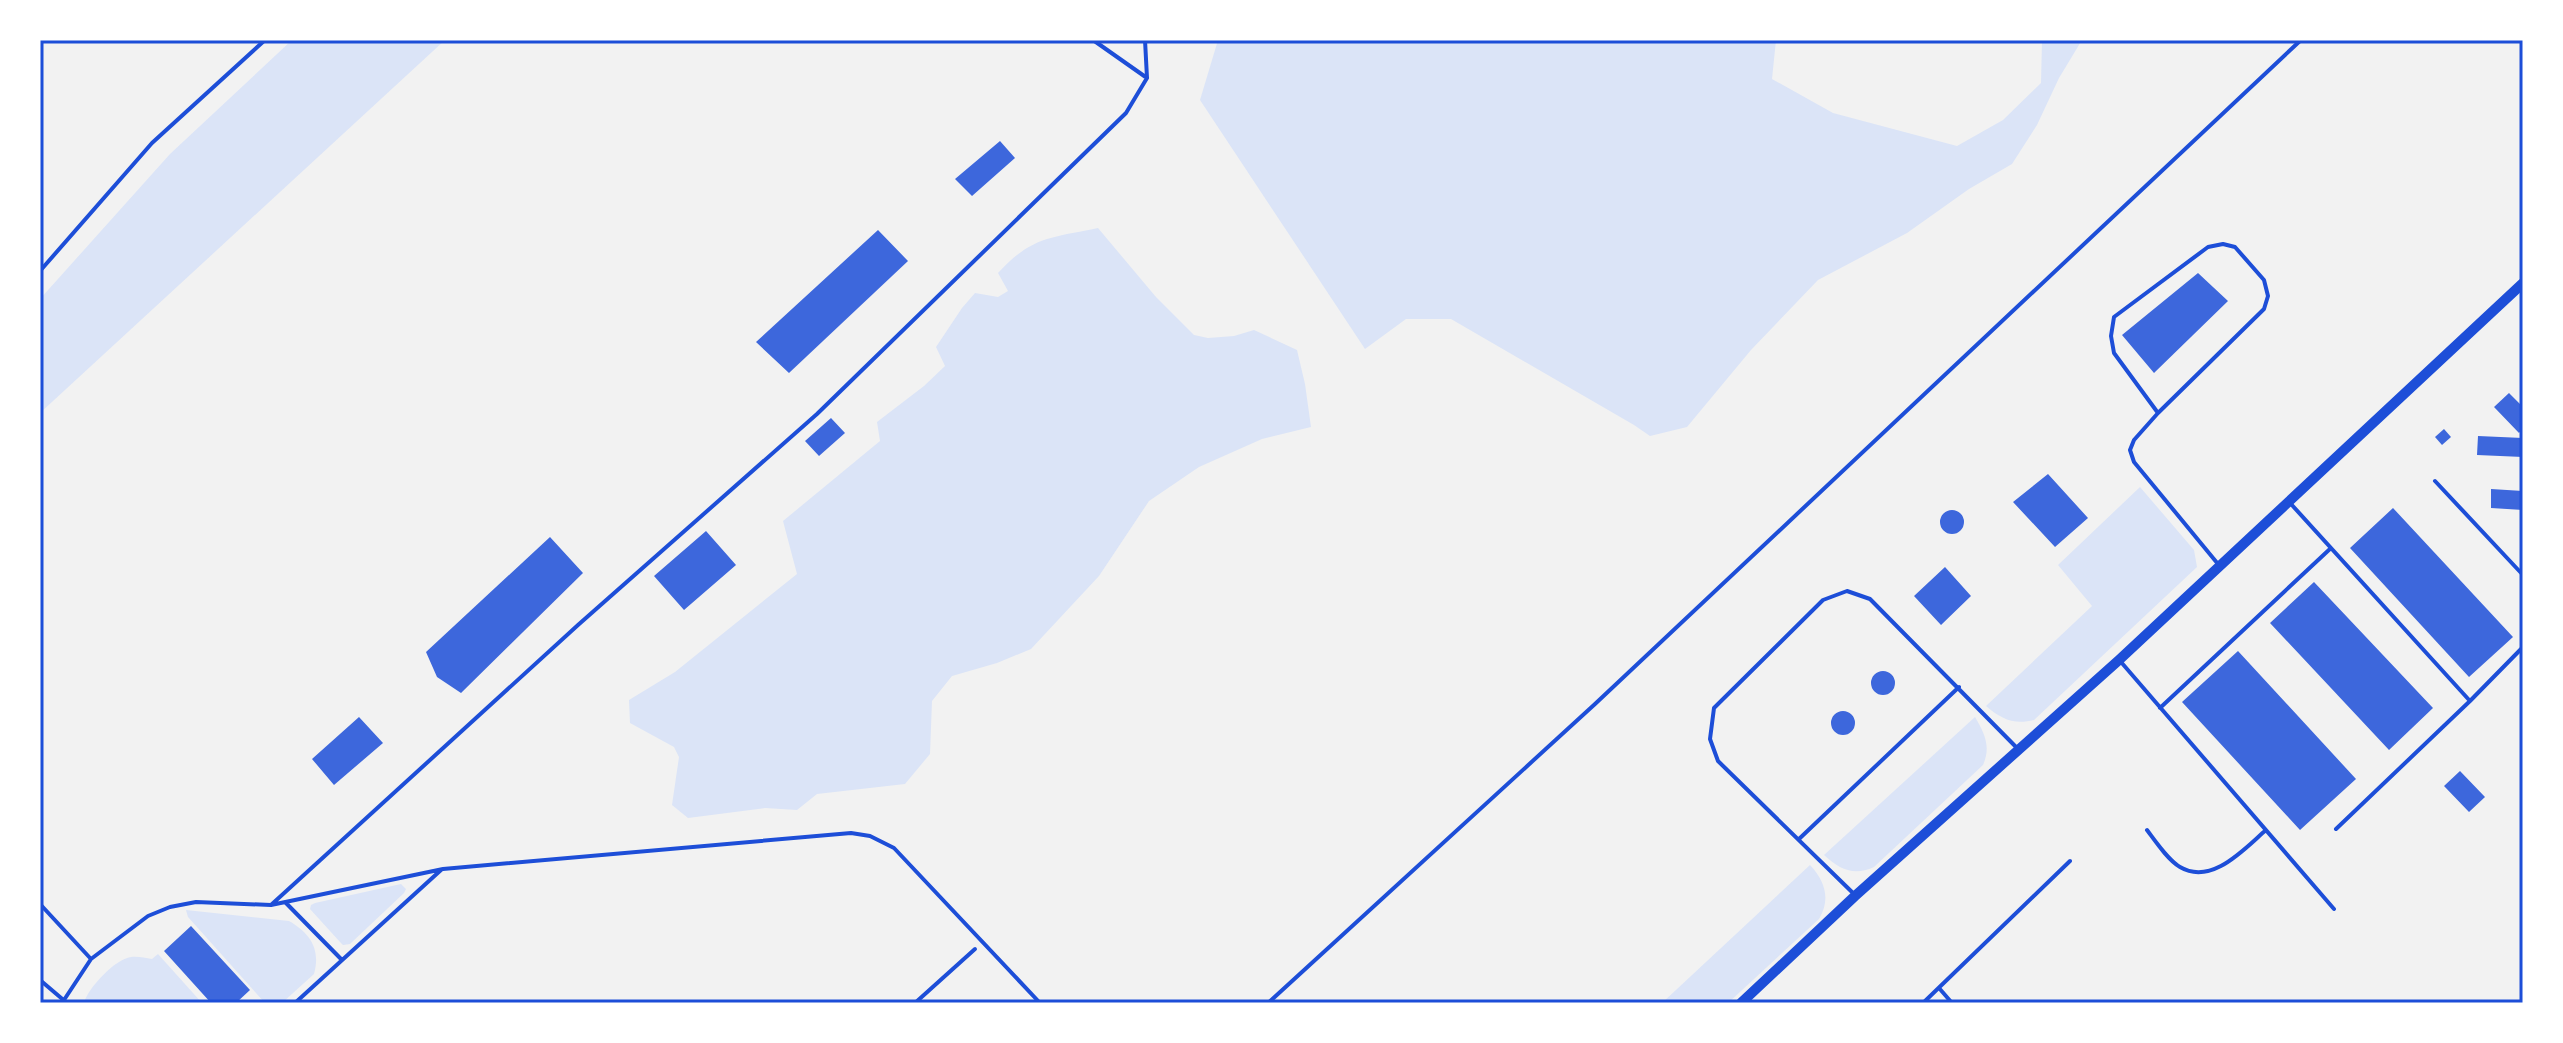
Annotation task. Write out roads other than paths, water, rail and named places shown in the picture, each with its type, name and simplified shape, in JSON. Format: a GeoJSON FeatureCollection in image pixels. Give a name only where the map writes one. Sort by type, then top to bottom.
{"type":"FeatureCollection","features":[{"type":"Feature","properties":{"kind":"street"},"geometry":{"type":"LineString","coordinates":[[1741,1003],[1855,896],[2119,660],[2523,283]]}},
{"type":"Feature","properties":{"kind":"lane"},"geometry":{"type":"LineString","coordinates":[[40,271],[152,143],[265,40]]}},
{"type":"Feature","properties":{"kind":"lane"},"geometry":{"type":"LineString","coordinates":[[1093,40],[1147,78]]}},
{"type":"Feature","properties":{"kind":"lane"},"geometry":{"type":"LineString","coordinates":[[271,905],[567,635],[817,414],[1126,113],[1147,78],[1145,40]]}},
{"type":"Feature","properties":{"kind":"lane"},"geometry":{"type":"LineString","coordinates":[[1268,1003],[1618,683],[2301,40]]}},
{"type":"Feature","properties":{"kind":"lane"},"geometry":{"type":"LineString","coordinates":[[2158,413],[2114,353],[2111,336],[2114,317],[2208,247],[2223,244],[2235,247],[2264,280],[2268,296],[2264,309],[2158,413],[2134,440],[2130,450],[2134,462],[2219,565]]}},
{"type":"Feature","properties":{"kind":"lane"},"geometry":{"type":"LineString","coordinates":[[2435,481],[2523,575]]}},
{"type":"Feature","properties":{"kind":"lane"},"geometry":{"type":"LineString","coordinates":[[2289,502],[2470,701]]}},
{"type":"Feature","properties":{"kind":"lane"},"geometry":{"type":"LineString","coordinates":[[2160,708],[2331,548]]}},
{"type":"Feature","properties":{"kind":"lane"},"geometry":{"type":"LineString","coordinates":[[1855,896],[1718,761],[1710,739],[1714,708],[1823,600],[1847,591],[1870,599],[2019,750]]}},
{"type":"Feature","properties":{"kind":"lane"},"geometry":{"type":"LineString","coordinates":[[2336,829],[2523,647]]}},
{"type":"Feature","properties":{"kind":"lane"},"geometry":{"type":"LineString","coordinates":[[2119,660],[2334,909]]}},
{"type":"Feature","properties":{"kind":"lane"},"geometry":{"type":"LineString","coordinates":[[1799,839],[1959,687]]}},
{"type":"Feature","properties":{"kind":"lane"},"geometry":{"type":"LineString","coordinates":[[2147,830],[2178,867],[2192,872],[2206,871],[2229,861],[2266,830]]}},
{"type":"Feature","properties":{"kind":"lane"},"geometry":{"type":"LineString","coordinates":[[40,980],[65,1002],[91,959],[148,916],[170,907],[196,902],[271,905],[443,869],[860,835],[870,836],[894,848],[1040,1003]]}},
{"type":"Feature","properties":{"kind":"lane"},"geometry":{"type":"LineString","coordinates":[[1923,1003],[2070,861]]}},
{"type":"Feature","properties":{"kind":"lane"},"geometry":{"type":"LineString","coordinates":[[295,1003],[443,869]]}},
{"type":"Feature","properties":{"kind":"lane"},"geometry":{"type":"LineString","coordinates":[[285,902],[342,960]]}},
{"type":"Feature","properties":{"kind":"lane"},"geometry":{"type":"LineString","coordinates":[[40,904],[91,959]]}},
{"type":"Feature","properties":{"kind":"lane"},"geometry":{"type":"LineString","coordinates":[[1939,988],[1952,1003]]}}]}
